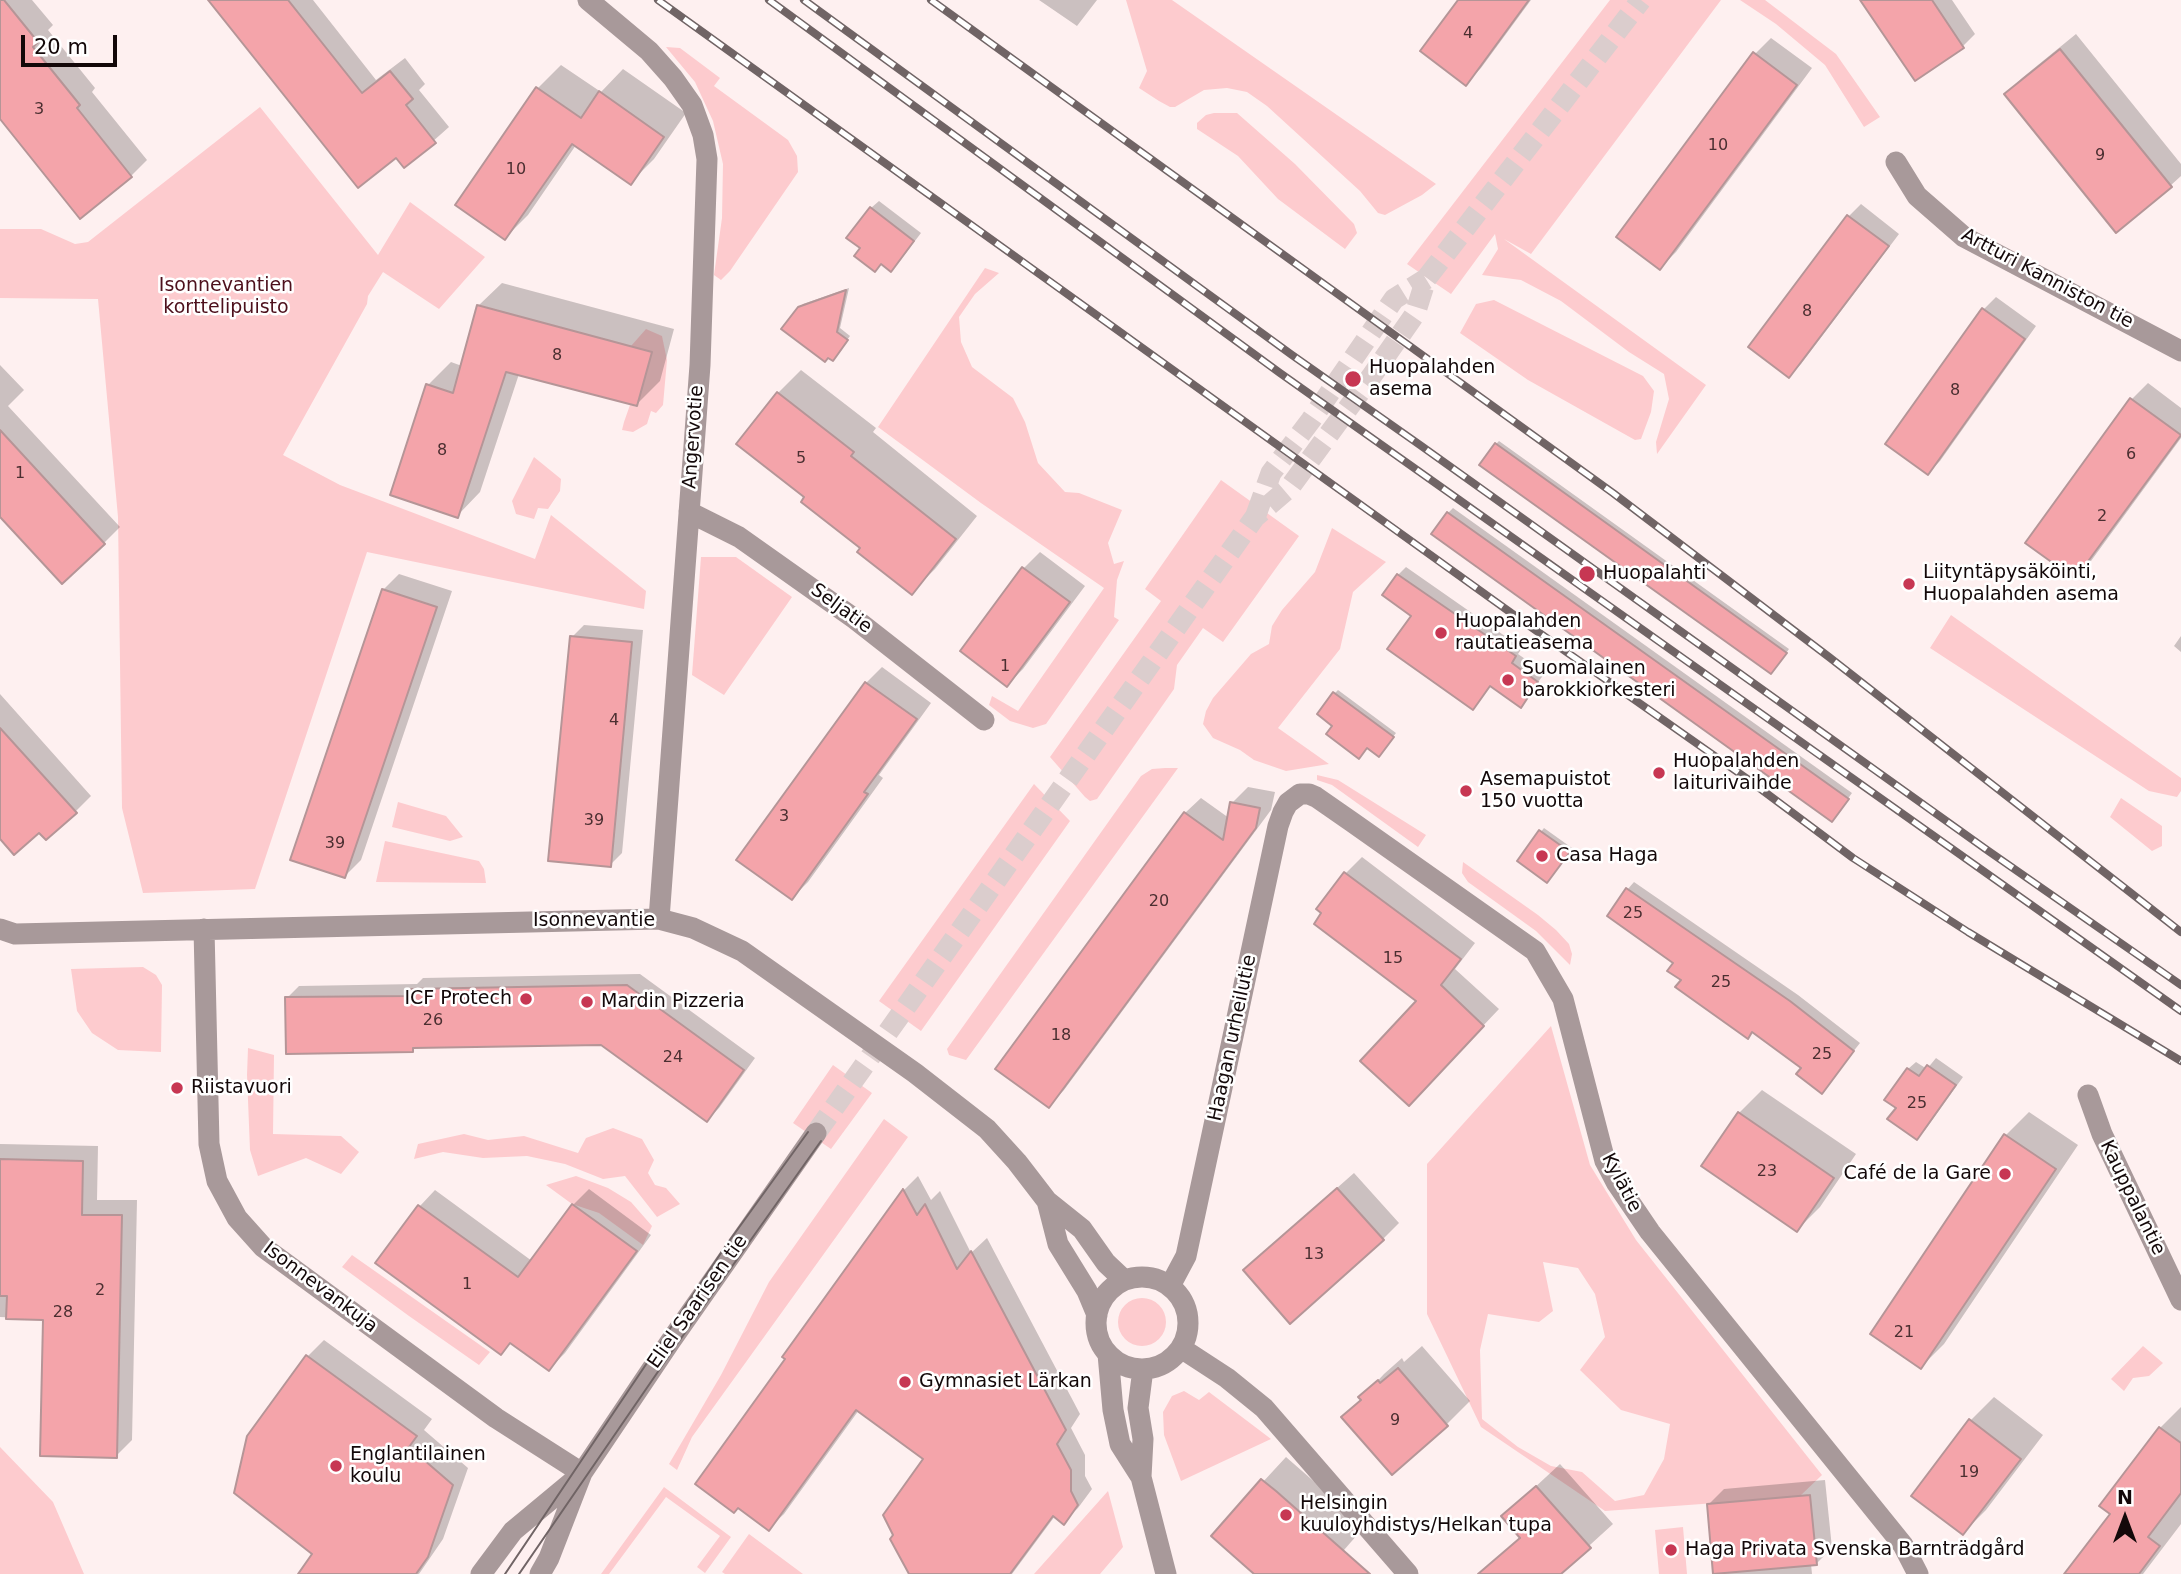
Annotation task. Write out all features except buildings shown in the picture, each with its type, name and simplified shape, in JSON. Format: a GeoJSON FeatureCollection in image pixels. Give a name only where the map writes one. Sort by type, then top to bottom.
{"type":"FeatureCollection","features":[{"type":"Feature","properties":{"kind":"street","name":"Angervotie"},"geometry":{"type":"LineString","coordinates":[[588,0],[649,51],[673,78],[692,105],[703,135],[707,159],[700,365],[659,919]]}},
{"type":"Feature","properties":{"kind":"street","name":"Artturi Kanniston tie"},"geometry":{"type":"LineString","coordinates":[[1896,162],[1917,197],[1964,237],[2181,351]]}},
{"type":"Feature","properties":{"kind":"street","name":"Seljatie"},"geometry":{"type":"LineString","coordinates":[[689,512],[740,537],[835,604],[984,720]]}},
{"type":"Feature","properties":{"kind":"street","name":"Haagan urheilutie"},"geometry":{"type":"LineString","coordinates":[[1170,1286],[1186,1256],[1278,827],[1288,803],[1300,794]]}},
{"type":"Feature","properties":{"kind":"street","name":"Kylätie"},"geometry":{"type":"LineString","coordinates":[[1300,794],[1317,797],[1535,951],[1563,999],[1605,1161],[1616,1182],[1650,1233],[1903,1545],[1918,1574]]}},
{"type":"Feature","properties":{"kind":"street","name":"Isonnevantie"},"geometry":{"type":"LineString","coordinates":[[0,929],[15,934],[44,934],[659,919],[692,928],[742,951],[915,1073],[987,1129],[1017,1162],[1046,1201],[1082,1229],[1106,1263],[1124,1280]]}},
{"type":"Feature","properties":{"kind":"street","name":"Isonnevankuja"},"geometry":{"type":"LineString","coordinates":[[204,929],[209,1144],[217,1181],[237,1218],[263,1247],[496,1418],[582,1473]]}},
{"type":"Feature","properties":{"kind":"street","name":"Kauppalantie"},"geometry":{"type":"LineString","coordinates":[[2088,1095],[2102,1134],[2181,1300]]}},
{"type":"Feature","properties":{"kind":"street","name":"Eliel Saarisen tie"},"geometry":{"type":"LineString","coordinates":[[540,1574],[550,1558],[582,1473],[816,1133]]}},
{"type":"Feature","properties":{"kind":"street","name":"Isonnevantie"},"geometry":{"type":"LineString","coordinates":[[1046,1201],[1058,1244],[1087,1291],[1097,1315]]}},
{"type":"Feature","properties":{"kind":"street"},"geometry":{"type":"LineString","coordinates":[[1140,1277],[1156,1279],[1170,1286],[1180,1296],[1189,1322],[1181,1348],[1171,1359],[1158,1366],[1143,1369],[1118,1362],[1100,1342],[1097,1315],[1102,1300],[1124,1280],[1140,1277]]}},
{"type":"Feature","properties":{"kind":"street"},"geometry":{"type":"LineString","coordinates":[[1181,1348],[1227,1378],[1265,1408],[1408,1574]]}},
{"type":"Feature","properties":{"kind":"street"},"geometry":{"type":"LineString","coordinates":[[1108,1354],[1113,1410],[1120,1444],[1141,1477]]}},
{"type":"Feature","properties":{"kind":"street"},"geometry":{"type":"LineString","coordinates":[[1143,1369],[1138,1408],[1143,1439],[1141,1477],[1166,1574]]}},
{"type":"Feature","properties":{"kind":"street","name":"Eliel Saarisen tie"},"geometry":{"type":"LineString","coordinates":[[481,1574],[513,1531],[582,1473]]}},
{"type":"Feature","properties":{"kind":"green space"},"geometry":{"type":"Polygon","coordinates":[[[1126,0],[1172,0],[1436,184],[1422,195],[1385,215],[1378,213],[1360,191],[1267,106],[1247,92],[1227,88],[1204,90],[1175,107],[1159,101],[1139,88],[1147,71],[1126,0]]]}},
{"type":"Feature","properties":{"kind":"green space"},"geometry":{"type":"Polygon","coordinates":[[[1610,0],[1721,0],[1531,254],[1504,239],[1706,385],[1657,454],[1656,442],[1669,399],[1664,374],[1629,352],[1561,301],[1521,280],[1482,275],[1498,249],[1495,234],[1451,294],[1407,264],[1610,0]]]}},
{"type":"Feature","properties":{"kind":"green space"},"geometry":{"type":"Polygon","coordinates":[[[1740,0],[1765,0],[1836,54],[1880,117],[1864,127],[1825,65],[1776,24],[1740,0]]]}},
{"type":"Feature","properties":{"kind":"green space"},"geometry":{"type":"Polygon","coordinates":[[[666,47],[680,48],[720,78],[714,86],[788,140],[797,156],[798,172],[730,271],[721,280],[714,275],[722,218],[723,164],[713,121],[695,82],[666,47]]]}},
{"type":"Feature","properties":{"kind":"green space","name":"Isonnevantien korttelipuisto"},"geometry":{"type":"Polygon","coordinates":[[[260,107],[378,255],[410,202],[485,257],[439,309],[383,272],[283,455],[340,485],[535,559],[551,515],[646,591],[644,609],[367,552],[255,889],[143,893],[122,808],[118,517],[98,299],[0,298],[0,229],[41,229],[75,244],[88,242],[260,107]]]}},
{"type":"Feature","properties":{"kind":"green space"},"geometry":{"type":"Polygon","coordinates":[[[1237,113],[1295,164],[1354,224],[1357,233],[1345,249],[1278,199],[1238,156],[1197,129],[1197,123],[1206,115],[1237,113]]]}},
{"type":"Feature","properties":{"kind":"green space"},"geometry":{"type":"Polygon","coordinates":[[[985,268],[999,273],[975,294],[959,317],[961,342],[972,367],[1013,398],[1025,422],[1038,463],[1065,492],[1079,493],[1122,510],[1108,543],[1114,564],[1124,561],[1117,580],[1114,617],[1119,620],[1046,724],[1033,728],[1010,721],[989,705],[992,696],[1018,711],[1104,588],[981,503],[878,427],[985,268]]]}},
{"type":"Feature","properties":{"kind":"green space"},"geometry":{"type":"Polygon","coordinates":[[[1494,300],[1643,376],[1654,391],[1651,412],[1641,439],[1635,440],[1528,380],[1460,333],[1476,304],[1494,300]]]}},
{"type":"Feature","properties":{"kind":"green space"},"geometry":{"type":"Polygon","coordinates":[[[646,329],[662,336],[667,360],[663,405],[656,413],[651,411],[647,424],[633,432],[622,430],[630,405],[637,407],[652,352],[631,346],[646,329]]]}},
{"type":"Feature","properties":{"kind":"green space"},"geometry":{"type":"Polygon","coordinates":[[[534,457],[561,479],[560,491],[548,509],[538,508],[534,519],[516,514],[512,501],[534,457]]]}},
{"type":"Feature","properties":{"kind":"green space"},"geometry":{"type":"Polygon","coordinates":[[[1221,480],[1299,536],[1223,642],[1203,628],[1177,665],[1174,689],[1097,799],[1090,801],[1050,757],[1161,601],[1145,589],[1221,480]]]}},
{"type":"Feature","properties":{"kind":"green space"},"geometry":{"type":"Polygon","coordinates":[[[1332,528],[1386,562],[1353,592],[1340,649],[1278,728],[1329,764],[1286,771],[1254,760],[1240,750],[1213,738],[1203,724],[1213,698],[1251,654],[1269,644],[1272,626],[1282,610],[1315,572],[1332,528]]]}},
{"type":"Feature","properties":{"kind":"green space"},"geometry":{"type":"Polygon","coordinates":[[[701,557],[736,557],[792,597],[724,695],[692,675],[701,557]]]}},
{"type":"Feature","properties":{"kind":"green space"},"geometry":{"type":"Polygon","coordinates":[[[1951,615],[2181,778],[2181,791],[2177,797],[2149,791],[1930,648],[1951,615]]]}},
{"type":"Feature","properties":{"kind":"green space"},"geometry":{"type":"Polygon","coordinates":[[[1178,768],[966,1060],[949,1055],[947,1049],[1141,776],[1152,769],[1178,768]]]}},
{"type":"Feature","properties":{"kind":"green space"},"geometry":{"type":"Polygon","coordinates":[[[1317,775],[1338,780],[1426,835],[1418,847],[1332,785],[1317,780],[1317,775]]]}},
{"type":"Feature","properties":{"kind":"green space"},"geometry":{"type":"Polygon","coordinates":[[[1034,784],[1070,821],[921,1031],[879,1001],[1034,784]]]}},
{"type":"Feature","properties":{"kind":"green space"},"geometry":{"type":"Polygon","coordinates":[[[2121,798],[2162,826],[2162,846],[2152,851],[2110,817],[2121,798]]]}},
{"type":"Feature","properties":{"kind":"green space"},"geometry":{"type":"Polygon","coordinates":[[[398,802],[446,816],[463,837],[450,841],[392,827],[398,802]]]}},
{"type":"Feature","properties":{"kind":"green space"},"geometry":{"type":"Polygon","coordinates":[[[385,841],[479,861],[484,869],[486,883],[376,882],[385,841]]]}},
{"type":"Feature","properties":{"kind":"green space"},"geometry":{"type":"Polygon","coordinates":[[[1463,862],[1556,930],[1569,944],[1572,954],[1570,965],[1536,931],[1468,882],[1462,873],[1463,862]]]}},
{"type":"Feature","properties":{"kind":"green space"},"geometry":{"type":"Polygon","coordinates":[[[143,967],[156,975],[162,985],[161,1052],[118,1050],[92,1033],[77,1011],[71,969],[143,967]]]}},
{"type":"Feature","properties":{"kind":"green space"},"geometry":{"type":"Polygon","coordinates":[[[1551,1026],[1590,1165],[1636,1240],[1822,1475],[1799,1497],[1605,1511],[1481,1427],[1427,1314],[1427,1164],[1551,1026]],[[1543,1262],[1553,1311],[1539,1322],[1488,1314],[1480,1350],[1482,1419],[1518,1447],[1551,1466],[1582,1472],[1615,1501],[1644,1495],[1664,1459],[1670,1424],[1621,1410],[1580,1370],[1605,1337],[1595,1294],[1578,1268],[1543,1262]]]}},
{"type":"Feature","properties":{"kind":"green space"},"geometry":{"type":"Polygon","coordinates":[[[248,1048],[274,1055],[273,1134],[341,1136],[359,1152],[341,1174],[306,1158],[258,1176],[250,1150],[248,1048]]]}},
{"type":"Feature","properties":{"kind":"green space"},"geometry":{"type":"Polygon","coordinates":[[[833,1065],[872,1093],[831,1149],[793,1123],[833,1065]]]}},
{"type":"Feature","properties":{"kind":"green space"},"geometry":{"type":"Polygon","coordinates":[[[884,1119],[908,1137],[692,1437],[677,1470],[669,1464],[721,1375],[769,1282],[884,1119]]]}},
{"type":"Feature","properties":{"kind":"green space"},"geometry":{"type":"Polygon","coordinates":[[[613,1128],[642,1139],[654,1160],[648,1173],[655,1185],[666,1188],[680,1204],[657,1217],[625,1176],[603,1179],[565,1164],[527,1156],[483,1158],[443,1152],[414,1159],[418,1144],[464,1134],[488,1140],[524,1136],[578,1153],[586,1138],[613,1128]]]}},
{"type":"Feature","properties":{"kind":"green space"},"geometry":{"type":"Polygon","coordinates":[[[576,1176],[608,1188],[631,1202],[652,1226],[643,1245],[599,1213],[572,1204],[546,1185],[576,1176]]]}},
{"type":"Feature","properties":{"kind":"green space"},"geometry":{"type":"Polygon","coordinates":[[[352,1255],[490,1352],[479,1365],[409,1316],[342,1267],[352,1255]]]}},
{"type":"Feature","properties":{"kind":"green space"},"geometry":{"type":"Polygon","coordinates":[[[1142,1298],[1159,1305],[1166,1322],[1159,1339],[1142,1346],[1125,1339],[1118,1322],[1125,1305],[1142,1298]]]}},
{"type":"Feature","properties":{"kind":"green space"},"geometry":{"type":"Polygon","coordinates":[[[2143,1346],[2163,1363],[2149,1376],[2133,1378],[2124,1391],[2111,1379],[2143,1346]]]}},
{"type":"Feature","properties":{"kind":"green space"},"geometry":{"type":"Polygon","coordinates":[[[1184,1391],[1199,1400],[1209,1392],[1271,1439],[1181,1481],[1164,1435],[1163,1412],[1172,1396],[1184,1391]]]}},
{"type":"Feature","properties":{"kind":"green space"},"geometry":{"type":"Polygon","coordinates":[[[0,1447],[53,1502],[84,1574],[0,1574],[0,1447]]]}},
{"type":"Feature","properties":{"kind":"green space"},"geometry":{"type":"Polygon","coordinates":[[[664,1487],[731,1537],[705,1573],[697,1567],[720,1536],[666,1497],[609,1574],[601,1574],[664,1487]]]}},
{"type":"Feature","properties":{"kind":"green space"},"geometry":{"type":"Polygon","coordinates":[[[1108,1491],[1123,1547],[1100,1574],[1034,1574],[1108,1491]]]}},
{"type":"Feature","properties":{"kind":"green space","name":"Haga Privata Svenska Barnträdgård"},"geometry":{"type":"Polygon","coordinates":[[[1683,1527],[1687,1574],[1659,1574],[1655,1530],[1683,1527]]]}},
{"type":"Feature","properties":{"kind":"green space"},"geometry":{"type":"Polygon","coordinates":[[[749,1534],[803,1574],[722,1572],[749,1534]]]}},
{"type":"Feature","properties":{"kind":"tunnel"},"geometry":{"type":"LineString","coordinates":[[816,1133],[1255,517],[1290,487],[1371,377],[1415,314],[1426,279],[1641,0]]}},
{"type":"Feature","properties":{"kind":"tunnel"},"geometry":{"type":"LineString","coordinates":[[1256,515],[1271,473],[1394,299],[1426,279]]}},
{"type":"Feature","properties":{"kind":"tram line"},"geometry":{"type":"LineString","coordinates":[[505,1574],[727,1244],[808,1132]]}},
{"type":"Feature","properties":{"kind":"tram line"},"geometry":{"type":"LineString","coordinates":[[519,1574],[821,1141]]}},
{"type":"Feature","properties":{"kind":"railway"},"geometry":{"type":"LineString","coordinates":[[658,0],[1521,620],[1746,778],[1853,858],[1968,932],[2181,1061]]}},
{"type":"Feature","properties":{"kind":"railway"},"geometry":{"type":"LineString","coordinates":[[769,0],[1280,373],[2181,1011]]}},
{"type":"Feature","properties":{"kind":"railway"},"geometry":{"type":"LineString","coordinates":[[804,0],[1292,355],[2181,985]]}},
{"type":"Feature","properties":{"kind":"railway"},"geometry":{"type":"LineString","coordinates":[[931,0],[1613,493],[1829,657],[2181,932]]}},
{"type":"Feature","properties":{"kind":"place","name":"Huopalahden asema"},"geometry":{"type":"Point","coordinates":[1353,379]}},
{"type":"Feature","properties":{"kind":"place","name":"Huopalahti"},"geometry":{"type":"Point","coordinates":[1587,574]}},
{"type":"Feature","properties":{"kind":"place","name":"Liityntäpysäköinti, Huopalahden asema"},"geometry":{"type":"Point","coordinates":[1909,584]}},
{"type":"Feature","properties":{"kind":"place","name":"Huopalahden rautatieasema"},"geometry":{"type":"Point","coordinates":[1441,633]}},
{"type":"Feature","properties":{"kind":"place","name":"Suomalainen barokkiorkesteri"},"geometry":{"type":"Point","coordinates":[1508,680]}},
{"type":"Feature","properties":{"kind":"place","name":"Huopalahden laiturivaihde"},"geometry":{"type":"Point","coordinates":[1659,773]}},
{"type":"Feature","properties":{"kind":"place","name":"Asemapuistot 150 vuotta"},"geometry":{"type":"Point","coordinates":[1466,791]}},
{"type":"Feature","properties":{"kind":"place","name":"Casa Haga"},"geometry":{"type":"Point","coordinates":[1542,856]}},
{"type":"Feature","properties":{"kind":"place","name":"ICF Protech"},"geometry":{"type":"Point","coordinates":[526,999]}},
{"type":"Feature","properties":{"kind":"place","name":"Mardin Pizzeria"},"geometry":{"type":"Point","coordinates":[587,1002]}},
{"type":"Feature","properties":{"kind":"place","name":"Riistavuori"},"geometry":{"type":"Point","coordinates":[177,1088]}},
{"type":"Feature","properties":{"kind":"place","name":"Café de la Gare"},"geometry":{"type":"Point","coordinates":[2005,1174]}},
{"type":"Feature","properties":{"kind":"place","name":"Gymnasiet Lärkan"},"geometry":{"type":"Point","coordinates":[905,1382]}},
{"type":"Feature","properties":{"kind":"place","name":"Englantilainen koulu"},"geometry":{"type":"Point","coordinates":[336,1466]}},
{"type":"Feature","properties":{"kind":"place","name":"Helsingin kuuloyhdistys/Helkan tupa"},"geometry":{"type":"Point","coordinates":[1286,1515]}},
{"type":"Feature","properties":{"kind":"place","name":"Haga Privata Svenska Barnträdgård"},"geometry":{"type":"Point","coordinates":[1671,1550]}}]}
